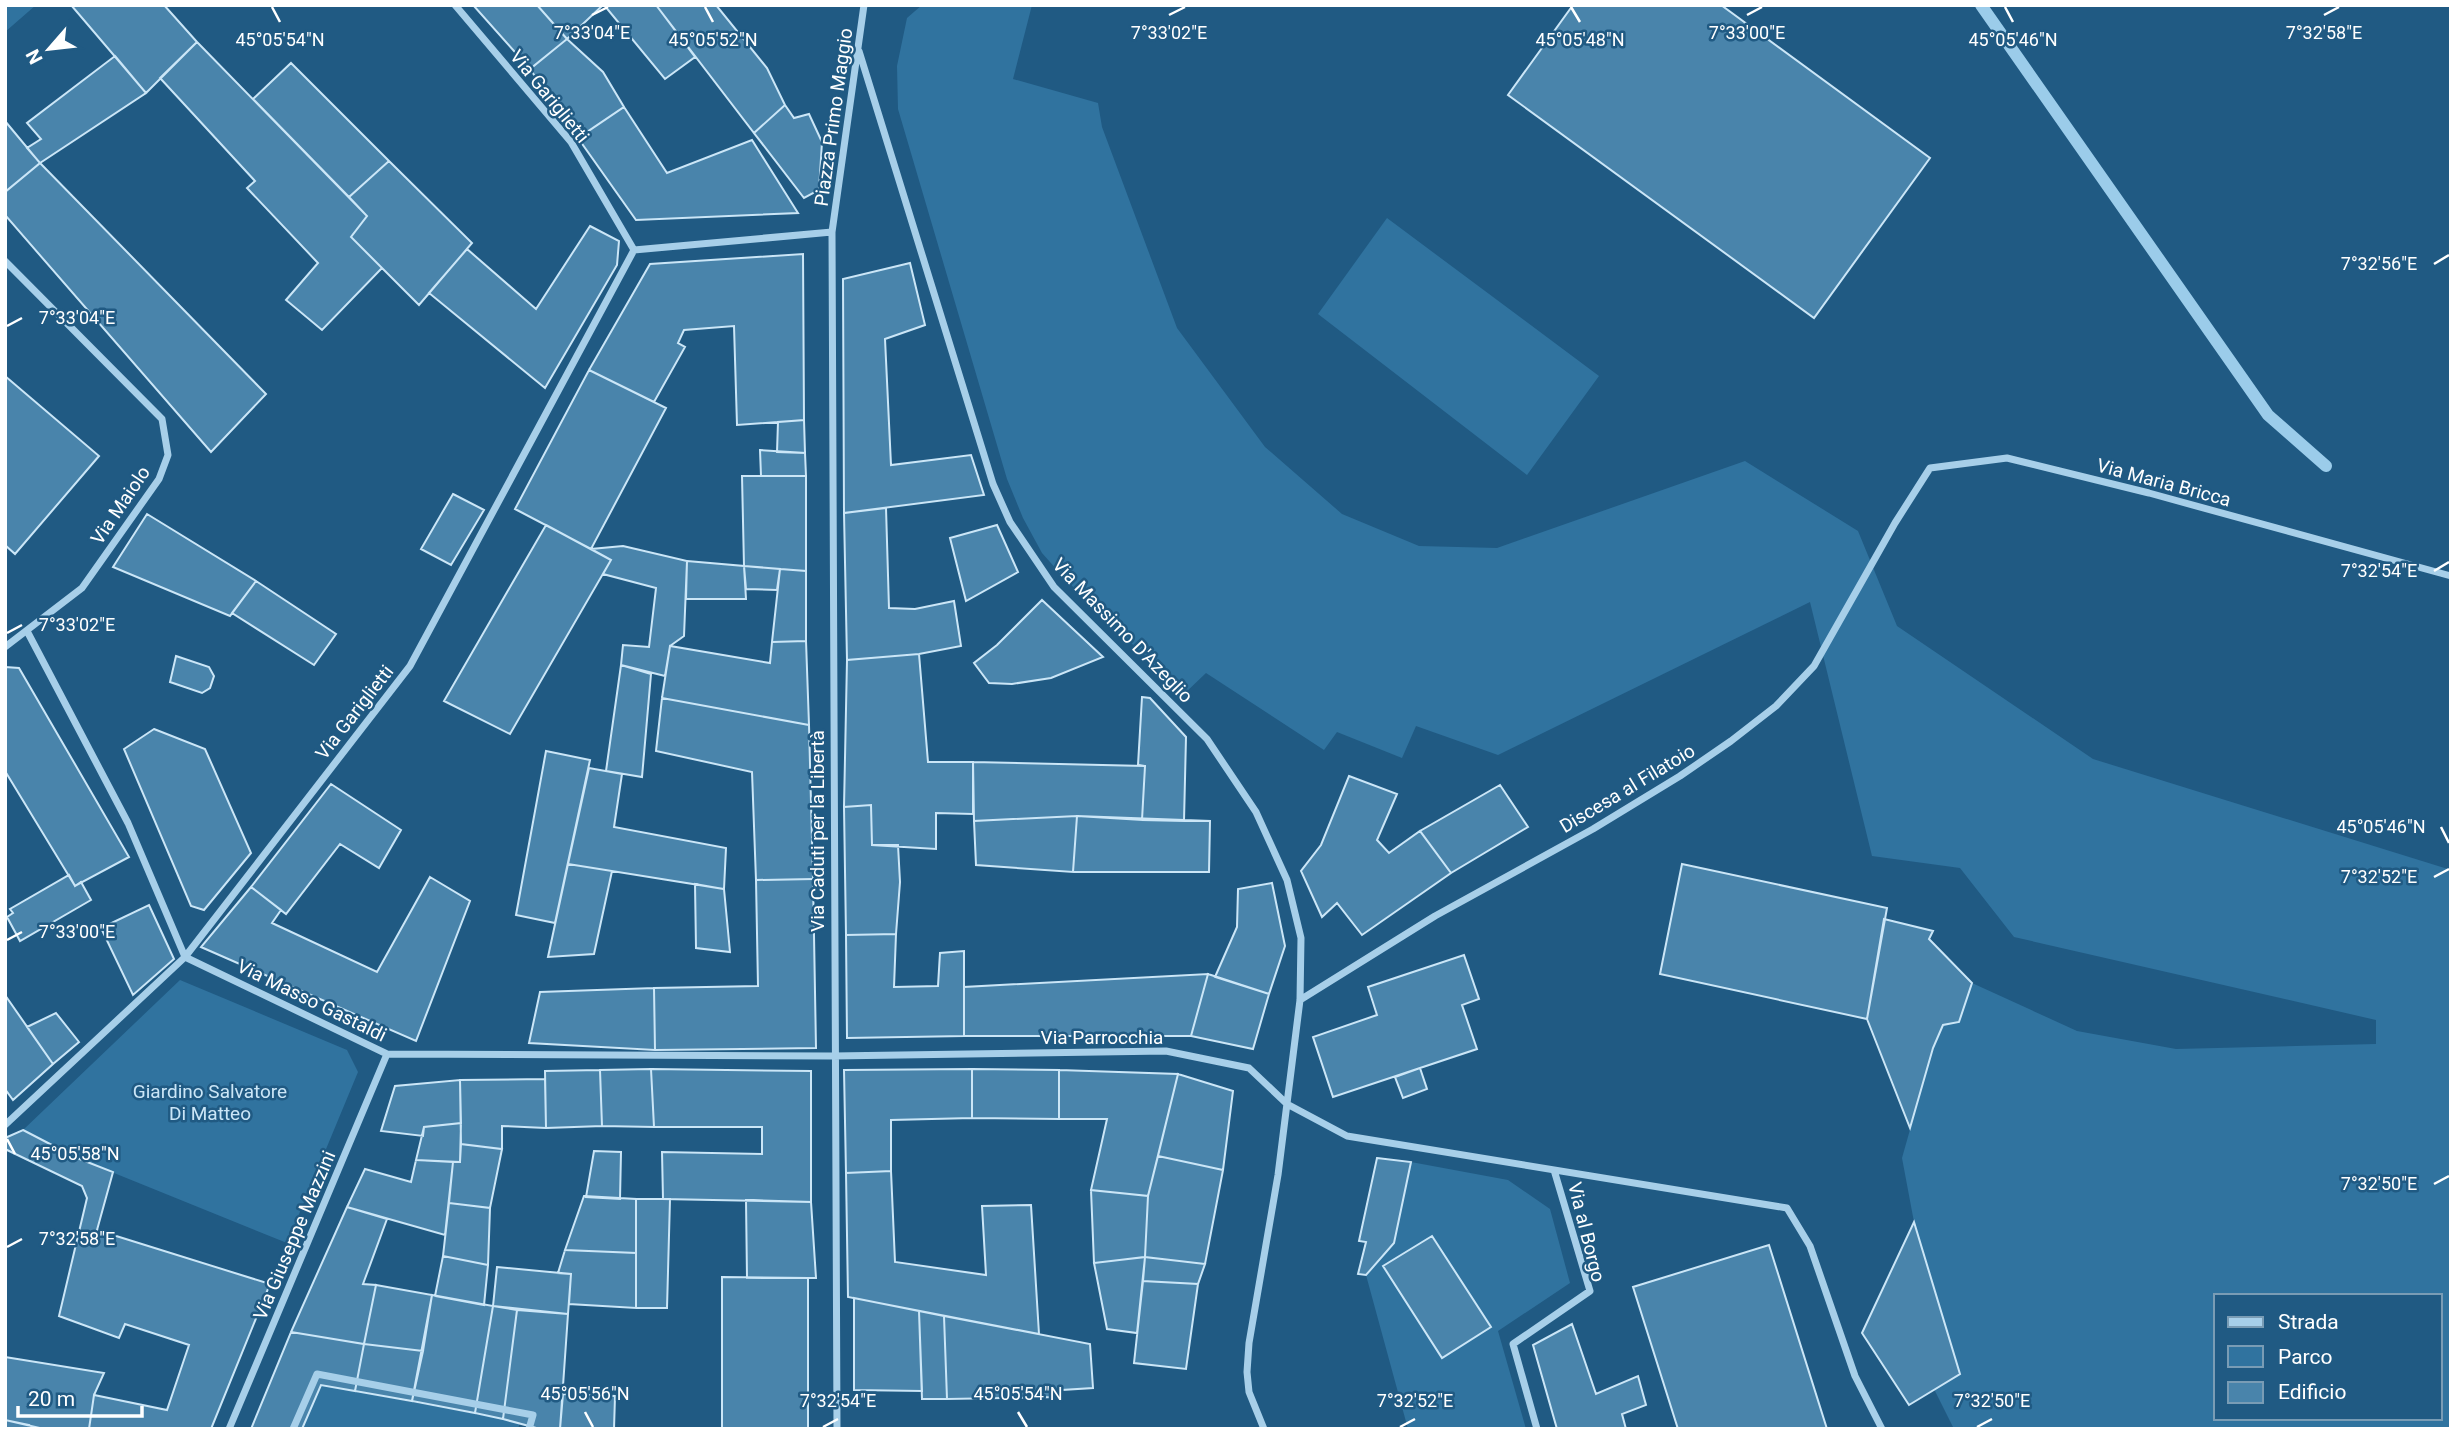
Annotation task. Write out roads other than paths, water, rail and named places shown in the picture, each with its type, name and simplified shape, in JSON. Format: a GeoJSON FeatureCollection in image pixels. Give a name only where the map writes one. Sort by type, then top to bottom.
{"type":"FeatureCollection","features":[{"type":"Feature","properties":{"kind":"street","name":"Via Gariglietti"},"geometry":{"type":"LineString","coordinates":[[5,1125],[185,957],[410,666],[634,250],[571,142],[454,5]]}},
{"type":"Feature","properties":{"kind":"street","name":"Piazza Primo Maggio"},"geometry":{"type":"LineString","coordinates":[[832,232],[864,5]]}},
{"type":"Feature","properties":{"kind":"street","name":"Via Massimo D'Azeglio"},"geometry":{"type":"LineString","coordinates":[[859,51],[993,484],[1010,522],[1054,587],[1207,738],[1256,812],[1287,880],[1301,938],[1300,1000],[1278,1175],[1249,1343],[1247,1372],[1249,1392],[1264,1429]]}},
{"type":"Feature","properties":{"kind":"street"},"geometry":{"type":"LineString","coordinates":[[634,250],[832,232]]}},
{"type":"Feature","properties":{"kind":"street","name":"Via Caduti per la Libertà"},"geometry":{"type":"LineString","coordinates":[[832,232],[836,1429]]}},
{"type":"Feature","properties":{"kind":"street","name":"Via Maiolo"},"geometry":{"type":"LineString","coordinates":[[5,261],[162,419],[168,455],[159,479],[82,587],[5,647]]}},
{"type":"Feature","properties":{"kind":"street","name":"Via Maria Bricca"},"geometry":{"type":"LineString","coordinates":[[1895,523],[1930,468],[2007,458],[2148,493],[2451,576]]}},
{"type":"Feature","properties":{"kind":"street","name":"Discesa al Filatoio"},"geometry":{"type":"LineString","coordinates":[[1300,1000],[1436,916],[1593,829],[1680,776],[1776,706],[1814,666],[1895,523]]}},
{"type":"Feature","properties":{"kind":"street"},"geometry":{"type":"LineString","coordinates":[[27,631],[128,823],[185,957]]}},
{"type":"Feature","properties":{"kind":"street","name":"Via Masso Gastaldi"},"geometry":{"type":"LineString","coordinates":[[185,957],[387,1054],[834,1056]]}},
{"type":"Feature","properties":{"kind":"street","name":"Via Parrocchia"},"geometry":{"type":"LineString","coordinates":[[834,1056],[1166,1051],[1249,1068],[1287,1104],[1347,1136],[1787,1208],[1810,1246],[1855,1376],[1882,1429]]}},
{"type":"Feature","properties":{"kind":"street","name":"Via Giuseppe Mazzini"},"geometry":{"type":"LineString","coordinates":[[229,1429],[387,1054]]}},
{"type":"Feature","properties":{"kind":"street","name":"Via al Borgo"},"geometry":{"type":"LineString","coordinates":[[1537,1429],[1513,1344],[1590,1291],[1555,1170]]}},
{"type":"Feature","properties":{"kind":"street"},"geometry":{"type":"LineString","coordinates":[[293,1429],[317,1374],[533,1415],[529,1429]]}},
{"type":"Feature","properties":{"kind":"waterway"},"geometry":{"type":"LineString","coordinates":[[1981,5],[2268,415],[2326,466]]}},
{"type":"Feature","properties":{"kind":"park label","name":"Giardino Salvatore Di Matteo"},"geometry":{"type":"Point","coordinates":[210,1102]}}]}
